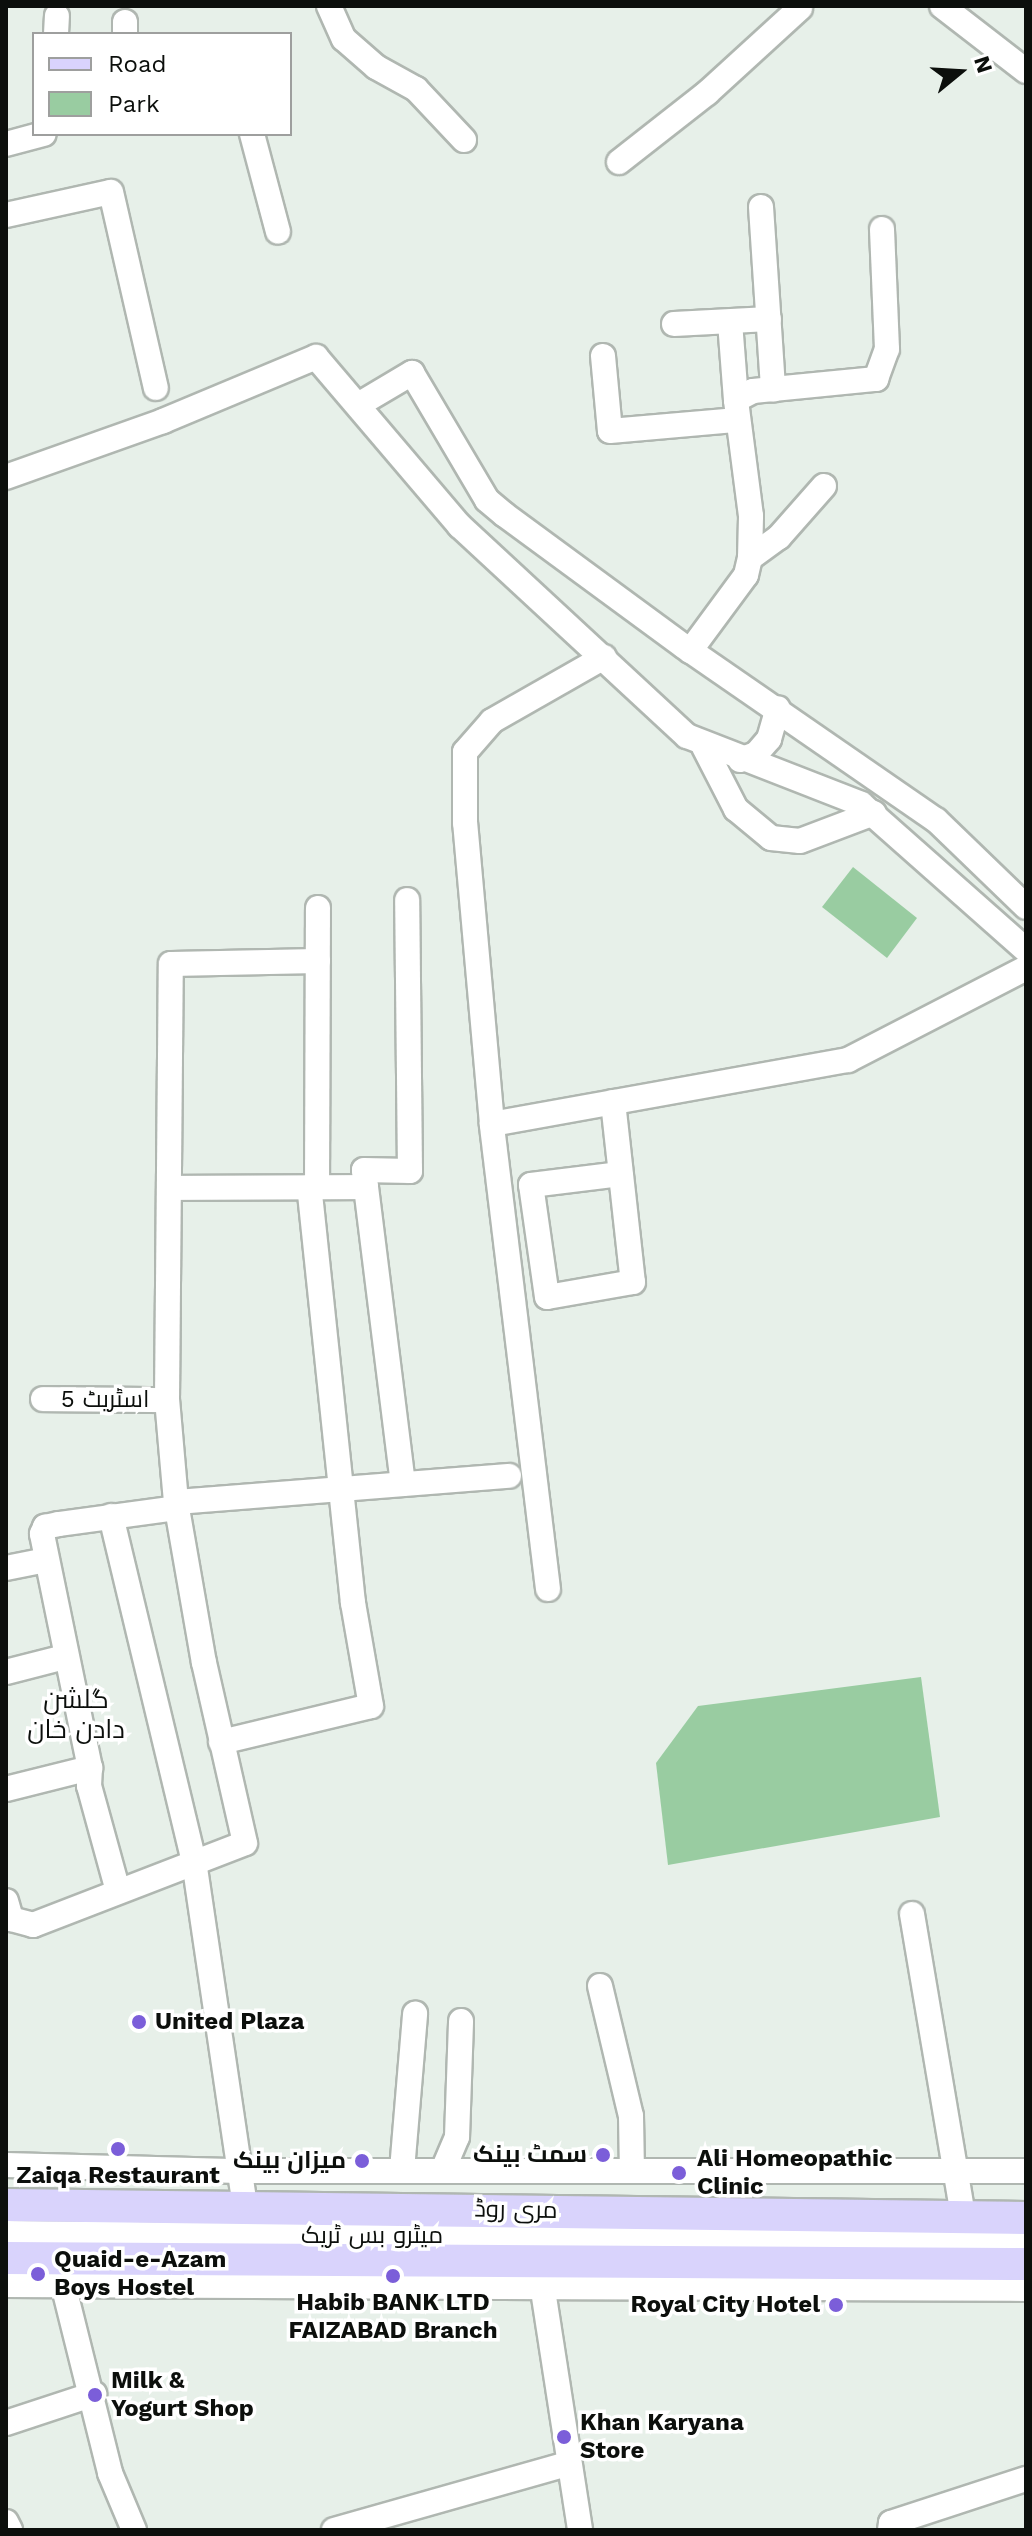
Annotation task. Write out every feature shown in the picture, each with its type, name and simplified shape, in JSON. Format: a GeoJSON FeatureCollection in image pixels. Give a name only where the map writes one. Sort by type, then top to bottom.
{"type":"FeatureCollection","features":[{"type":"Feature","properties":{"kind":"main road","name":"مری روڈ"},"geometry":{"type":"LineString","coordinates":[[6,2205],[1026,2218]]}},
{"type":"Feature","properties":{"kind":"main road"},"geometry":{"type":"LineString","coordinates":[[6,2258],[540,2274],[1026,2264]]}},
{"type":"Feature","properties":{"kind":"street"},"geometry":{"type":"LineString","coordinates":[[942,6],[1026,70]]}},
{"type":"Feature","properties":{"kind":"street"},"geometry":{"type":"LineString","coordinates":[[962,6],[1026,70]]}},
{"type":"Feature","properties":{"kind":"street"},"geometry":{"type":"LineString","coordinates":[[619,162],[707,93],[800,8]]}},
{"type":"Feature","properties":{"kind":"street"},"geometry":{"type":"LineString","coordinates":[[338,10],[344,39],[376,67],[416,89],[464,140]]}},
{"type":"Feature","properties":{"kind":"street"},"geometry":{"type":"LineString","coordinates":[[6,144],[36,136]]}},
{"type":"Feature","properties":{"kind":"street"},"geometry":{"type":"LineString","coordinates":[[253,136],[278,232]]}},
{"type":"Feature","properties":{"kind":"street"},"geometry":{"type":"LineString","coordinates":[[6,215],[111,192],[156,388]]}},
{"type":"Feature","properties":{"kind":"street"},"geometry":{"type":"LineString","coordinates":[[761,207],[773,390]]}},
{"type":"Feature","properties":{"kind":"street"},"geometry":{"type":"LineString","coordinates":[[603,356],[610,431],[736,410],[753,391],[876,379],[887,349],[882,229]]}},
{"type":"Feature","properties":{"kind":"street"},"geometry":{"type":"LineString","coordinates":[[674,324],[769,319]]}},
{"type":"Feature","properties":{"kind":"street"},"geometry":{"type":"LineString","coordinates":[[690,651],[746,575],[750,558],[751,516],[736,410],[730,322]]}},
{"type":"Feature","properties":{"kind":"street"},"geometry":{"type":"LineString","coordinates":[[6,477],[163,421],[316,357],[460,526],[704,747],[736,809],[771,838],[800,841],[879,816],[902,794]]}},
{"type":"Feature","properties":{"kind":"street"},"geometry":{"type":"LineString","coordinates":[[358,405],[412,373],[487,500],[690,651],[902,794],[958,839],[1026,907]]}},
{"type":"Feature","properties":{"kind":"street"},"geometry":{"type":"LineString","coordinates":[[750,558],[779,537],[824,486]]}},
{"type":"Feature","properties":{"kind":"street"},"geometry":{"type":"LineString","coordinates":[[460,526],[487,500]]}},
{"type":"Feature","properties":{"kind":"street"},"geometry":{"type":"LineString","coordinates":[[548,1589],[492,1124],[465,823],[465,752],[492,721],[604,657]]}},
{"type":"Feature","properties":{"kind":"street"},"geometry":{"type":"LineString","coordinates":[[740,760],[756,754],[769,739],[778,708]]}},
{"type":"Feature","properties":{"kind":"street"},"geometry":{"type":"LineString","coordinates":[[704,747],[824,786],[879,816],[1026,950]]}},
{"type":"Feature","properties":{"kind":"street"},"geometry":{"type":"LineString","coordinates":[[403,1484],[364,1170],[410,1171],[407,900]]}},
{"type":"Feature","properties":{"kind":"street"},"geometry":{"type":"LineString","coordinates":[[221,1742],[371,1706],[353,1603],[313,1188],[318,908]]}},
{"type":"Feature","properties":{"kind":"street"},"geometry":{"type":"LineString","coordinates":[[8,1913],[33,1925],[245,1843],[221,1742],[176,1505],[167,1400],[171,964],[318,961]]}},
{"type":"Feature","properties":{"kind":"street"},"geometry":{"type":"LineString","coordinates":[[492,1124],[848,1060],[1026,968]]}},
{"type":"Feature","properties":{"kind":"street"},"geometry":{"type":"LineString","coordinates":[[613,1102],[633,1282],[547,1297],[531,1185],[620,1174]]}},
{"type":"Feature","properties":{"kind":"street"},"geometry":{"type":"LineString","coordinates":[[169,1188],[366,1187]]}},
{"type":"Feature","properties":{"kind":"street","name":"اسٹریٹ 5"},"geometry":{"type":"LineString","coordinates":[[43,1399],[167,1400]]}},
{"type":"Feature","properties":{"kind":"street"},"geometry":{"type":"LineString","coordinates":[[118,1891],[89,1786],[90,1768],[46,1560],[45,1527],[176,1505],[509,1476]]}},
{"type":"Feature","properties":{"kind":"street"},"geometry":{"type":"LineString","coordinates":[[111,1516],[194,1861],[245,2206]]}},
{"type":"Feature","properties":{"kind":"street"},"geometry":{"type":"LineString","coordinates":[[6,1568],[46,1560]]}},
{"type":"Feature","properties":{"kind":"street"},"geometry":{"type":"LineString","coordinates":[[6,1672],[65,1657]]}},
{"type":"Feature","properties":{"kind":"street"},"geometry":{"type":"LineString","coordinates":[[6,1789],[90,1768]]}},
{"type":"Feature","properties":{"kind":"street"},"geometry":{"type":"LineString","coordinates":[[912,1914],[959,2172],[963,2217]]}},
{"type":"Feature","properties":{"kind":"street"},"geometry":{"type":"LineString","coordinates":[[600,1986],[631,2116],[632,2171]]}},
{"type":"Feature","properties":{"kind":"street"},"geometry":{"type":"LineString","coordinates":[[402,2170],[415,2014]]}},
{"type":"Feature","properties":{"kind":"street"},"geometry":{"type":"LineString","coordinates":[[443,2170],[457,2137],[461,2021]]}},
{"type":"Feature","properties":{"kind":"street"},"geometry":{"type":"LineString","coordinates":[[6,2165],[240,2171],[1026,2171]]}},
{"type":"Feature","properties":{"kind":"street","name":"میٹرو بس ٹریک"},"geometry":{"type":"LineString","coordinates":[[6,2233],[1026,2241]]}},
{"type":"Feature","properties":{"kind":"street"},"geometry":{"type":"LineString","coordinates":[[540,2274],[580,2530]]}},
{"type":"Feature","properties":{"kind":"street"},"geometry":{"type":"LineString","coordinates":[[6,2285],[540,2274],[1026,2289]]}},
{"type":"Feature","properties":{"kind":"street"},"geometry":{"type":"LineString","coordinates":[[63,2284],[94,2394],[110,2473],[134,2530]]}},
{"type":"Feature","properties":{"kind":"street"},"geometry":{"type":"LineString","coordinates":[[6,2423],[94,2394]]}},
{"type":"Feature","properties":{"kind":"street"},"geometry":{"type":"LineString","coordinates":[[334,2530],[568,2464]]}},
{"type":"Feature","properties":{"kind":"street"},"geometry":{"type":"LineString","coordinates":[[890,2530],[891,2523],[1026,2479]]}},
{"type":"Feature","properties":{"kind":"street"},"geometry":{"type":"LineString","coordinates":[[6,2522],[10,2530]]}},
{"type":"Feature","properties":{"kind":"green space"},"geometry":{"type":"Polygon","coordinates":[[[853,867],[917,918],[887,958],[822,907],[853,867]]]}},
{"type":"Feature","properties":{"kind":"green space"},"geometry":{"type":"Polygon","coordinates":[[[921,1677],[940,1817],[668,1865],[656,1763],[698,1706],[921,1677]]]}},
{"type":"Feature","properties":{"kind":"place","name":"United Plaza"},"geometry":{"type":"Point","coordinates":[139,2022]}},
{"type":"Feature","properties":{"kind":"place","name":"Zaiqa Restaurant"},"geometry":{"type":"Point","coordinates":[118,2149]}},
{"type":"Feature","properties":{"kind":"place","name":"سمٹ بینک"},"geometry":{"type":"Point","coordinates":[603,2155]}},
{"type":"Feature","properties":{"kind":"place","name":"میزان بینک"},"geometry":{"type":"Point","coordinates":[362,2161]}},
{"type":"Feature","properties":{"kind":"place","name":"Ali Homeopathic Clinic"},"geometry":{"type":"Point","coordinates":[679,2173]}},
{"type":"Feature","properties":{"kind":"place","name":"Quaid-e-Azam Boys Hostel"},"geometry":{"type":"Point","coordinates":[38,2274]}},
{"type":"Feature","properties":{"kind":"place","name":"Habib BANK LTD FAIZABAD Branch"},"geometry":{"type":"Point","coordinates":[393,2276]}},
{"type":"Feature","properties":{"kind":"place","name":"Royal City Hotel"},"geometry":{"type":"Point","coordinates":[836,2305]}},
{"type":"Feature","properties":{"kind":"place","name":"Milk & Yogurt Shop"},"geometry":{"type":"Point","coordinates":[95,2395]}},
{"type":"Feature","properties":{"kind":"place","name":"Khan Karyana Store"},"geometry":{"type":"Point","coordinates":[564,2437]}},
{"type":"Feature","properties":{"kind":"district","name":"گلشن دادن خان"},"geometry":{"type":"Point","coordinates":[76,1715]}}]}
